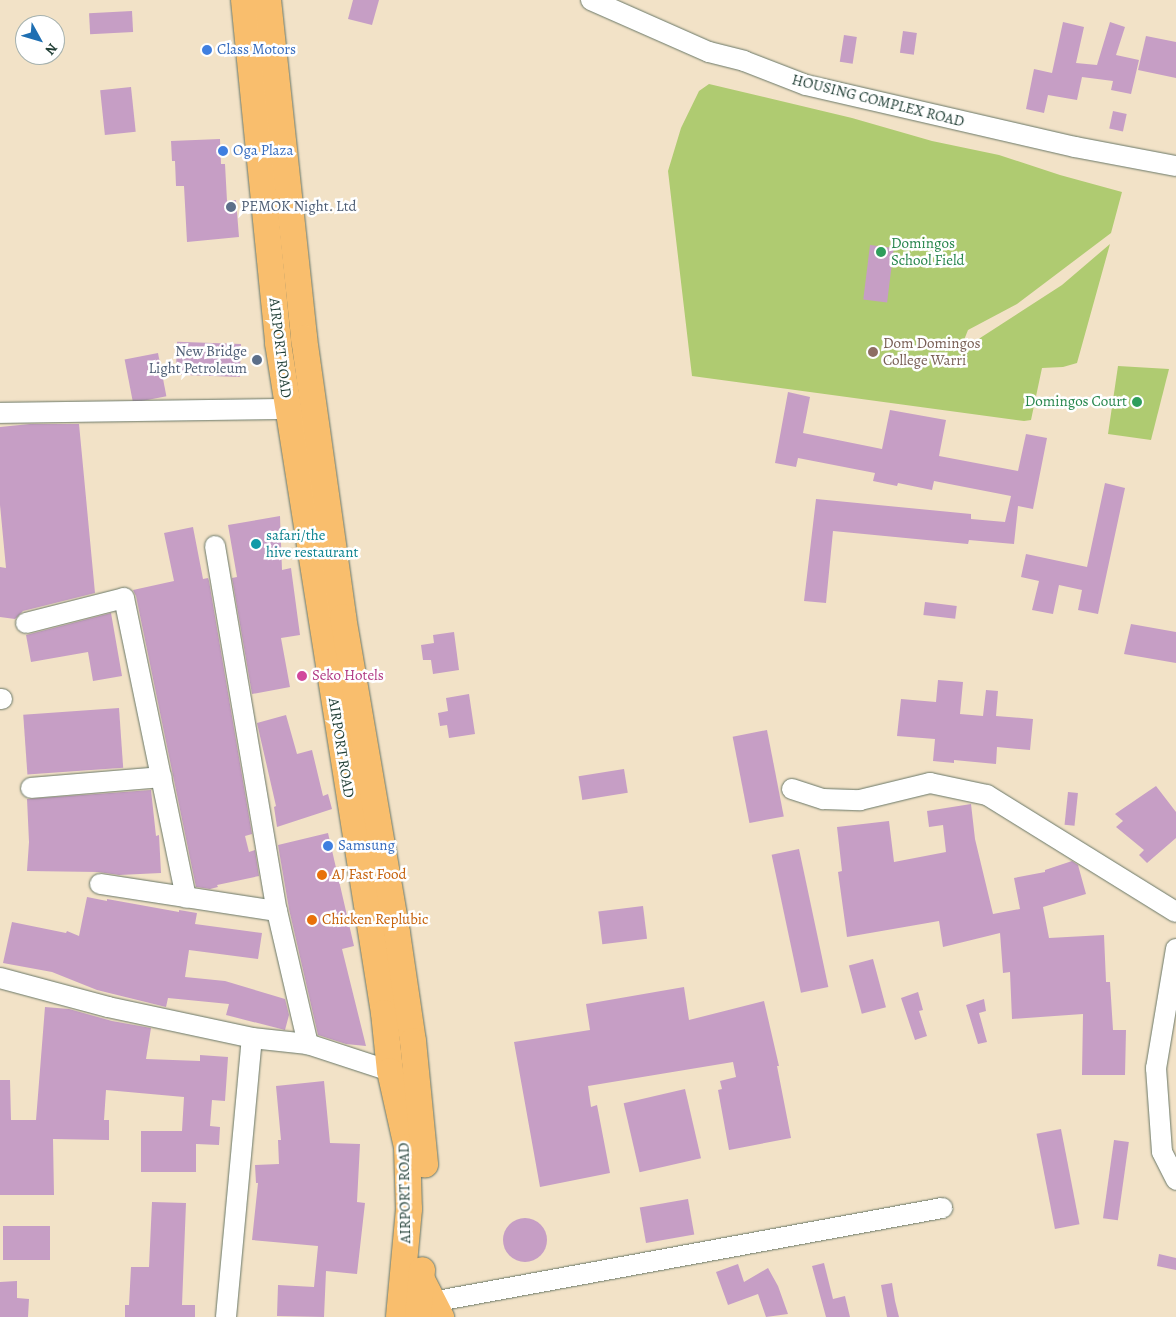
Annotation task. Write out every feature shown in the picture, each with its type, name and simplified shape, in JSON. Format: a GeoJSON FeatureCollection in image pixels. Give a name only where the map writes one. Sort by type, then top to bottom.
{"type":"FeatureCollection","features":[{"type":"Feature","properties":{"kind":"main road","name":"AIRPORT ROAD"},"geometry":{"type":"LineString","coordinates":[[244,0],[270,265],[288,409],[384,1013],[390,1071],[407,1147],[409,1210],[406,1261],[399,1317]]}},
{"type":"Feature","properties":{"kind":"main road","name":"AIRPORT ROAD"},"geometry":{"type":"LineString","coordinates":[[268,0],[304,338],[343,617],[397,933],[413,1041],[426,1177],[428,1304]]}},
{"type":"Feature","properties":{"kind":"main road"},"geometry":{"type":"LineString","coordinates":[[270,265],[296,260]]}},
{"type":"Feature","properties":{"kind":"street","name":"HOUSING COMPLEX ROAD"},"geometry":{"type":"LineString","coordinates":[[592,0],[710,52],[744,61],[806,84],[1066,145],[1176,166]]}},
{"type":"Feature","properties":{"kind":"street"},"geometry":{"type":"LineString","coordinates":[[0,413],[288,409]]}},
{"type":"Feature","properties":{"kind":"street"},"geometry":{"type":"LineString","coordinates":[[214,546],[277,911],[308,1044]]}},
{"type":"Feature","properties":{"kind":"street"},"geometry":{"type":"LineString","coordinates":[[26,623],[124,598],[186,898]]}},
{"type":"Feature","properties":{"kind":"street"},"geometry":{"type":"LineString","coordinates":[[30,788],[162,777]]}},
{"type":"Feature","properties":{"kind":"street"},"geometry":{"type":"LineString","coordinates":[[792,789],[823,799],[860,800],[930,783],[987,795],[1176,912]]}},
{"type":"Feature","properties":{"kind":"street"},"geometry":{"type":"LineString","coordinates":[[100,884],[277,911]]}},
{"type":"Feature","properties":{"kind":"street"},"geometry":{"type":"LineString","coordinates":[[1176,949],[1156,1068],[1162,1152],[1176,1180]]}},
{"type":"Feature","properties":{"kind":"street"},"geometry":{"type":"LineString","coordinates":[[0,978],[108,1007],[252,1038],[308,1044],[390,1071]]}},
{"type":"Feature","properties":{"kind":"street"},"geometry":{"type":"LineString","coordinates":[[226,1317],[252,1038]]}},
{"type":"Feature","properties":{"kind":"street"},"geometry":{"type":"LineString","coordinates":[[428,1304],[942,1208]]}},
{"type":"Feature","properties":{"kind":"green space","name":"Domingos School Field"},"geometry":{"type":"Polygon","coordinates":[[[709,84],[852,118],[932,141],[999,155],[1060,175],[1122,192],[1111,233],[1017,304],[968,330],[964,340],[977,340],[1062,285],[1110,244],[1077,363],[1063,367],[1042,368],[1031,420],[1024,421],[692,376],[668,171],[681,128],[699,91],[709,84]]]}},
{"type":"Feature","properties":{"kind":"green space","name":"Domingos Court"},"geometry":{"type":"Polygon","coordinates":[[[1118,366],[1169,369],[1151,440],[1108,434],[1118,366]]]}},
{"type":"Feature","properties":{"kind":"building"},"geometry":{"type":"Polygon","coordinates":[[[353,0],[379,0],[372,25],[348,19],[353,0]]]}},
{"type":"Feature","properties":{"kind":"building"},"geometry":{"type":"Polygon","coordinates":[[[132,11],[133,32],[90,34],[89,13],[132,11]]]}},
{"type":"Feature","properties":{"kind":"building"},"geometry":{"type":"Polygon","coordinates":[[[1063,22],[1084,27],[1076,63],[1097,65],[1110,22],[1125,27],[1116,55],[1139,60],[1131,94],[1111,90],[1113,81],[1082,77],[1077,100],[1048,95],[1044,113],[1026,109],[1034,69],[1052,73],[1063,22]]]}},
{"type":"Feature","properties":{"kind":"building"},"geometry":{"type":"Polygon","coordinates":[[[903,31],[917,33],[914,55],[900,53],[903,31]]]}},
{"type":"Feature","properties":{"kind":"building"},"geometry":{"type":"Polygon","coordinates":[[[844,35],[857,37],[853,64],[840,62],[844,35]]]}},
{"type":"Feature","properties":{"kind":"building"},"geometry":{"type":"Polygon","coordinates":[[[1146,36],[1176,42],[1176,78],[1138,70],[1146,36]]]}},
{"type":"Feature","properties":{"kind":"building"},"geometry":{"type":"Polygon","coordinates":[[[131,87],[136,132],[105,135],[100,90],[131,87]]]}},
{"type":"Feature","properties":{"kind":"building"},"geometry":{"type":"Polygon","coordinates":[[[1113,111],[1127,114],[1123,132],[1109,129],[1113,111]]]}},
{"type":"Feature","properties":{"kind":"building"},"geometry":{"type":"Polygon","coordinates":[[[220,139],[221,164],[225,164],[227,201],[236,200],[239,237],[187,242],[184,186],[176,186],[175,161],[172,161],[171,141],[220,139]]]}},
{"type":"Feature","properties":{"kind":"building"},"geometry":{"type":"Polygon","coordinates":[[[870,245],[894,248],[887,303],[863,300],[870,245]]]}},
{"type":"Feature","properties":{"kind":"building"},"geometry":{"type":"Polygon","coordinates":[[[177,342],[241,344],[240,377],[176,375],[177,342]]]}},
{"type":"Feature","properties":{"kind":"building"},"geometry":{"type":"Polygon","coordinates":[[[158,353],[166,396],[133,403],[125,359],[158,353]]]}},
{"type":"Feature","properties":{"kind":"building"},"geometry":{"type":"Polygon","coordinates":[[[788,392],[810,397],[803,433],[882,449],[890,410],[946,420],[939,456],[1018,471],[1026,434],[1047,438],[1033,509],[1018,506],[1014,544],[969,540],[968,544],[833,531],[826,603],[804,601],[816,499],[971,514],[971,519],[1005,522],[1011,496],[934,481],[932,490],[898,483],[897,486],[873,481],[875,473],[798,458],[796,467],[775,463],[788,392]]]}},
{"type":"Feature","properties":{"kind":"building"},"geometry":{"type":"Polygon","coordinates":[[[30,424],[79,424],[95,593],[23,611],[15,619],[0,617],[0,567],[6,568],[0,505],[0,427],[30,424]]]}},
{"type":"Feature","properties":{"kind":"building"},"geometry":{"type":"Polygon","coordinates":[[[1105,483],[1125,488],[1098,614],[1078,610],[1082,590],[1059,585],[1053,614],[1032,610],[1039,581],[1021,577],[1026,554],[1087,567],[1105,483]]]}},
{"type":"Feature","properties":{"kind":"building"},"geometry":{"type":"Polygon","coordinates":[[[280,516],[282,570],[291,568],[300,635],[281,638],[290,687],[252,694],[232,578],[237,577],[228,525],[280,516]]]}},
{"type":"Feature","properties":{"kind":"building"},"geometry":{"type":"Polygon","coordinates":[[[193,527],[203,579],[208,578],[209,581],[252,834],[245,836],[249,852],[255,850],[259,876],[217,885],[218,887],[210,889],[196,887],[136,596],[133,590],[174,581],[164,533],[193,527]]]}},
{"type":"Feature","properties":{"kind":"building"},"geometry":{"type":"Polygon","coordinates":[[[925,602],[957,606],[955,619],[923,615],[925,602]]]}},
{"type":"Feature","properties":{"kind":"building"},"geometry":{"type":"Polygon","coordinates":[[[111,613],[122,676],[93,681],[88,652],[31,662],[26,635],[111,613]]]}},
{"type":"Feature","properties":{"kind":"building"},"geometry":{"type":"Polygon","coordinates":[[[1131,624],[1176,632],[1176,663],[1124,654],[1131,624]]]}},
{"type":"Feature","properties":{"kind":"building"},"geometry":{"type":"Polygon","coordinates":[[[454,632],[459,670],[433,674],[431,660],[423,660],[421,645],[434,643],[433,635],[454,632]]]}},
{"type":"Feature","properties":{"kind":"building"},"geometry":{"type":"Polygon","coordinates":[[[938,680],[963,682],[960,714],[983,716],[986,690],[998,691],[996,716],[1033,719],[1030,750],[997,747],[996,764],[954,760],[954,763],[933,761],[935,739],[897,736],[901,699],[936,702],[938,680]]]}},
{"type":"Feature","properties":{"kind":"building"},"geometry":{"type":"Polygon","coordinates":[[[469,694],[475,734],[449,738],[447,725],[440,726],[438,713],[448,711],[446,698],[469,694]]]}},
{"type":"Feature","properties":{"kind":"building"},"geometry":{"type":"Polygon","coordinates":[[[119,708],[123,768],[27,775],[23,715],[119,708]]]}},
{"type":"Feature","properties":{"kind":"building"},"geometry":{"type":"Polygon","coordinates":[[[286,715],[297,754],[312,750],[323,796],[328,794],[332,809],[277,827],[274,807],[276,806],[257,723],[286,715]]]}},
{"type":"Feature","properties":{"kind":"building"},"geometry":{"type":"Polygon","coordinates":[[[767,730],[784,816],[749,823],[733,737],[767,730]]]}},
{"type":"Feature","properties":{"kind":"building"},"geometry":{"type":"Polygon","coordinates":[[[624,769],[628,793],[582,800],[579,776],[624,769]]]}},
{"type":"Feature","properties":{"kind":"building"},"geometry":{"type":"Polygon","coordinates":[[[1156,786],[1176,812],[1176,838],[1147,863],[1139,855],[1144,850],[1116,827],[1123,821],[1115,814],[1156,786]]]}},
{"type":"Feature","properties":{"kind":"building"},"geometry":{"type":"Polygon","coordinates":[[[151,790],[156,836],[159,835],[161,873],[119,875],[98,872],[27,871],[29,842],[27,799],[151,790]]]}},
{"type":"Feature","properties":{"kind":"building"},"geometry":{"type":"Polygon","coordinates":[[[1068,792],[1078,793],[1074,826],[1065,825],[1068,792]]]}},
{"type":"Feature","properties":{"kind":"building"},"geometry":{"type":"Polygon","coordinates":[[[971,804],[975,839],[993,914],[1020,909],[1014,878],[1045,872],[1045,870],[1072,861],[1078,865],[1086,894],[1043,907],[1049,938],[1104,935],[1106,982],[1110,982],[1113,1030],[1126,1030],[1125,1075],[1082,1075],[1083,1014],[1012,1019],[1010,972],[1003,973],[1000,933],[943,947],[939,921],[847,937],[838,872],[842,871],[837,827],[889,821],[894,862],[946,852],[943,825],[929,827],[927,811],[971,804]]]}},
{"type":"Feature","properties":{"kind":"building"},"geometry":{"type":"Polygon","coordinates":[[[328,833],[354,946],[342,949],[366,1046],[346,1044],[318,1035],[289,909],[278,845],[328,833]]]}},
{"type":"Feature","properties":{"kind":"building"},"geometry":{"type":"Polygon","coordinates":[[[799,849],[828,987],[801,993],[772,855],[799,849]]]}},
{"type":"Feature","properties":{"kind":"building"},"geometry":{"type":"Polygon","coordinates":[[[87,897],[179,912],[179,910],[197,913],[195,924],[262,933],[258,959],[189,950],[185,977],[225,981],[285,999],[289,1015],[285,1030],[226,1015],[229,1004],[168,998],[166,1007],[97,990],[52,972],[3,963],[12,922],[66,933],[67,931],[79,936],[87,897]]]}},
{"type":"Feature","properties":{"kind":"building"},"geometry":{"type":"Polygon","coordinates":[[[643,906],[647,939],[602,944],[598,911],[643,906]]]}},
{"type":"Feature","properties":{"kind":"building"},"geometry":{"type":"Polygon","coordinates":[[[873,959],[886,1007],[862,1014],[849,965],[873,959]]]}},
{"type":"Feature","properties":{"kind":"building"},"geometry":{"type":"Polygon","coordinates":[[[684,987],[689,1020],[764,1001],[779,1066],[777,1066],[791,1138],[729,1150],[718,1090],[722,1089],[720,1081],[736,1077],[733,1062],[588,1086],[591,1107],[597,1105],[610,1173],[540,1187],[514,1042],[590,1030],[586,1004],[684,987]]]}},
{"type":"Feature","properties":{"kind":"building"},"geometry":{"type":"Polygon","coordinates":[[[918,992],[923,1010],[919,1011],[927,1036],[915,1040],[901,998],[918,992]]]}},
{"type":"Feature","properties":{"kind":"building"},"geometry":{"type":"Polygon","coordinates":[[[984,999],[986,1011],[979,1013],[987,1042],[978,1044],[966,1005],[984,999]]]}},
{"type":"Feature","properties":{"kind":"building"},"geometry":{"type":"Polygon","coordinates":[[[45,1007],[69,1009],[112,1021],[151,1028],[146,1059],[200,1061],[200,1055],[228,1057],[225,1101],[212,1100],[210,1126],[220,1127],[219,1145],[196,1144],[196,1172],[141,1172],[141,1131],[182,1131],[184,1097],[106,1090],[104,1120],[109,1120],[109,1140],[53,1139],[54,1195],[0,1195],[0,1080],[10,1080],[11,1120],[36,1120],[45,1007]]]}},
{"type":"Feature","properties":{"kind":"building"},"geometry":{"type":"Polygon","coordinates":[[[324,1081],[330,1143],[360,1144],[357,1202],[365,1203],[357,1274],[326,1271],[324,1317],[277,1316],[278,1285],[314,1287],[318,1246],[252,1240],[258,1183],[256,1183],[255,1165],[279,1164],[278,1140],[281,1140],[276,1086],[324,1081]]]}},
{"type":"Feature","properties":{"kind":"building"},"geometry":{"type":"Polygon","coordinates":[[[685,1089],[701,1158],[640,1172],[624,1103],[685,1089]]]}},
{"type":"Feature","properties":{"kind":"building"},"geometry":{"type":"Polygon","coordinates":[[[1061,1129],[1080,1224],[1055,1229],[1036,1134],[1061,1129]]]}},
{"type":"Feature","properties":{"kind":"building"},"geometry":{"type":"Polygon","coordinates":[[[1114,1140],[1129,1142],[1118,1220],[1103,1218],[1114,1140]]]}},
{"type":"Feature","properties":{"kind":"building"},"geometry":{"type":"Polygon","coordinates":[[[688,1199],[694,1234],[646,1243],[640,1208],[688,1199]]]}},
{"type":"Feature","properties":{"kind":"building"},"geometry":{"type":"Polygon","coordinates":[[[152,1202],[186,1203],[182,1305],[195,1305],[195,1317],[125,1317],[125,1305],[129,1305],[131,1267],[149,1267],[152,1202]]]}},
{"type":"Feature","properties":{"kind":"building"},"geometry":{"type":"Polygon","coordinates":[[[521,1218],[529,1218],[541,1224],[547,1240],[541,1256],[529,1262],[521,1262],[509,1256],[503,1244],[503,1236],[509,1224],[521,1218]]]}},
{"type":"Feature","properties":{"kind":"building"},"geometry":{"type":"Polygon","coordinates":[[[3,1226],[50,1226],[50,1260],[3,1260],[3,1226]]]}},
{"type":"Feature","properties":{"kind":"building"},"geometry":{"type":"Polygon","coordinates":[[[1159,1254],[1176,1258],[1176,1270],[1157,1266],[1159,1254]]]}},
{"type":"Feature","properties":{"kind":"building"},"geometry":{"type":"Polygon","coordinates":[[[824,1263],[833,1299],[845,1296],[850,1317],[826,1317],[812,1266],[824,1263]]]}},
{"type":"Feature","properties":{"kind":"building"},"geometry":{"type":"Polygon","coordinates":[[[738,1264],[744,1282],[768,1268],[778,1286],[788,1314],[766,1317],[758,1294],[728,1305],[716,1272],[738,1264]]]}},
{"type":"Feature","properties":{"kind":"building"},"geometry":{"type":"Polygon","coordinates":[[[17,1281],[17,1298],[29,1299],[28,1317],[0,1317],[0,1282],[17,1281]]]}},
{"type":"Feature","properties":{"kind":"building"},"geometry":{"type":"Polygon","coordinates":[[[892,1283],[899,1317],[887,1317],[881,1285],[892,1283]]]}},
{"type":"Feature","properties":{"kind":"place","name":"Class Motors"},"geometry":{"type":"Point","coordinates":[207,50]}},
{"type":"Feature","properties":{"kind":"place","name":"Oga Plaza"},"geometry":{"type":"Point","coordinates":[223,151]}},
{"type":"Feature","properties":{"kind":"place","name":"PEMOK Night. Ltd"},"geometry":{"type":"Point","coordinates":[231,207]}},
{"type":"Feature","properties":{"kind":"place","name":"Domingos School Field"},"geometry":{"type":"Point","coordinates":[881,252]}},
{"type":"Feature","properties":{"kind":"place","name":"Dom Domingos College Warri"},"geometry":{"type":"Point","coordinates":[873,352]}},
{"type":"Feature","properties":{"kind":"place","name":"New Bridge Light Petroleum"},"geometry":{"type":"Point","coordinates":[257,360]}},
{"type":"Feature","properties":{"kind":"place","name":"Domingos Court"},"geometry":{"type":"Point","coordinates":[1137,402]}},
{"type":"Feature","properties":{"kind":"place","name":"safari/the hive restaurant"},"geometry":{"type":"Point","coordinates":[256,544]}},
{"type":"Feature","properties":{"kind":"place","name":"Seko Hotels"},"geometry":{"type":"Point","coordinates":[302,676]}},
{"type":"Feature","properties":{"kind":"place","name":"Samsung"},"geometry":{"type":"Point","coordinates":[328,846]}},
{"type":"Feature","properties":{"kind":"place","name":"AJ Fast Food"},"geometry":{"type":"Point","coordinates":[322,875]}},
{"type":"Feature","properties":{"kind":"place","name":"Chicken Replubic"},"geometry":{"type":"Point","coordinates":[312,920]}}]}
